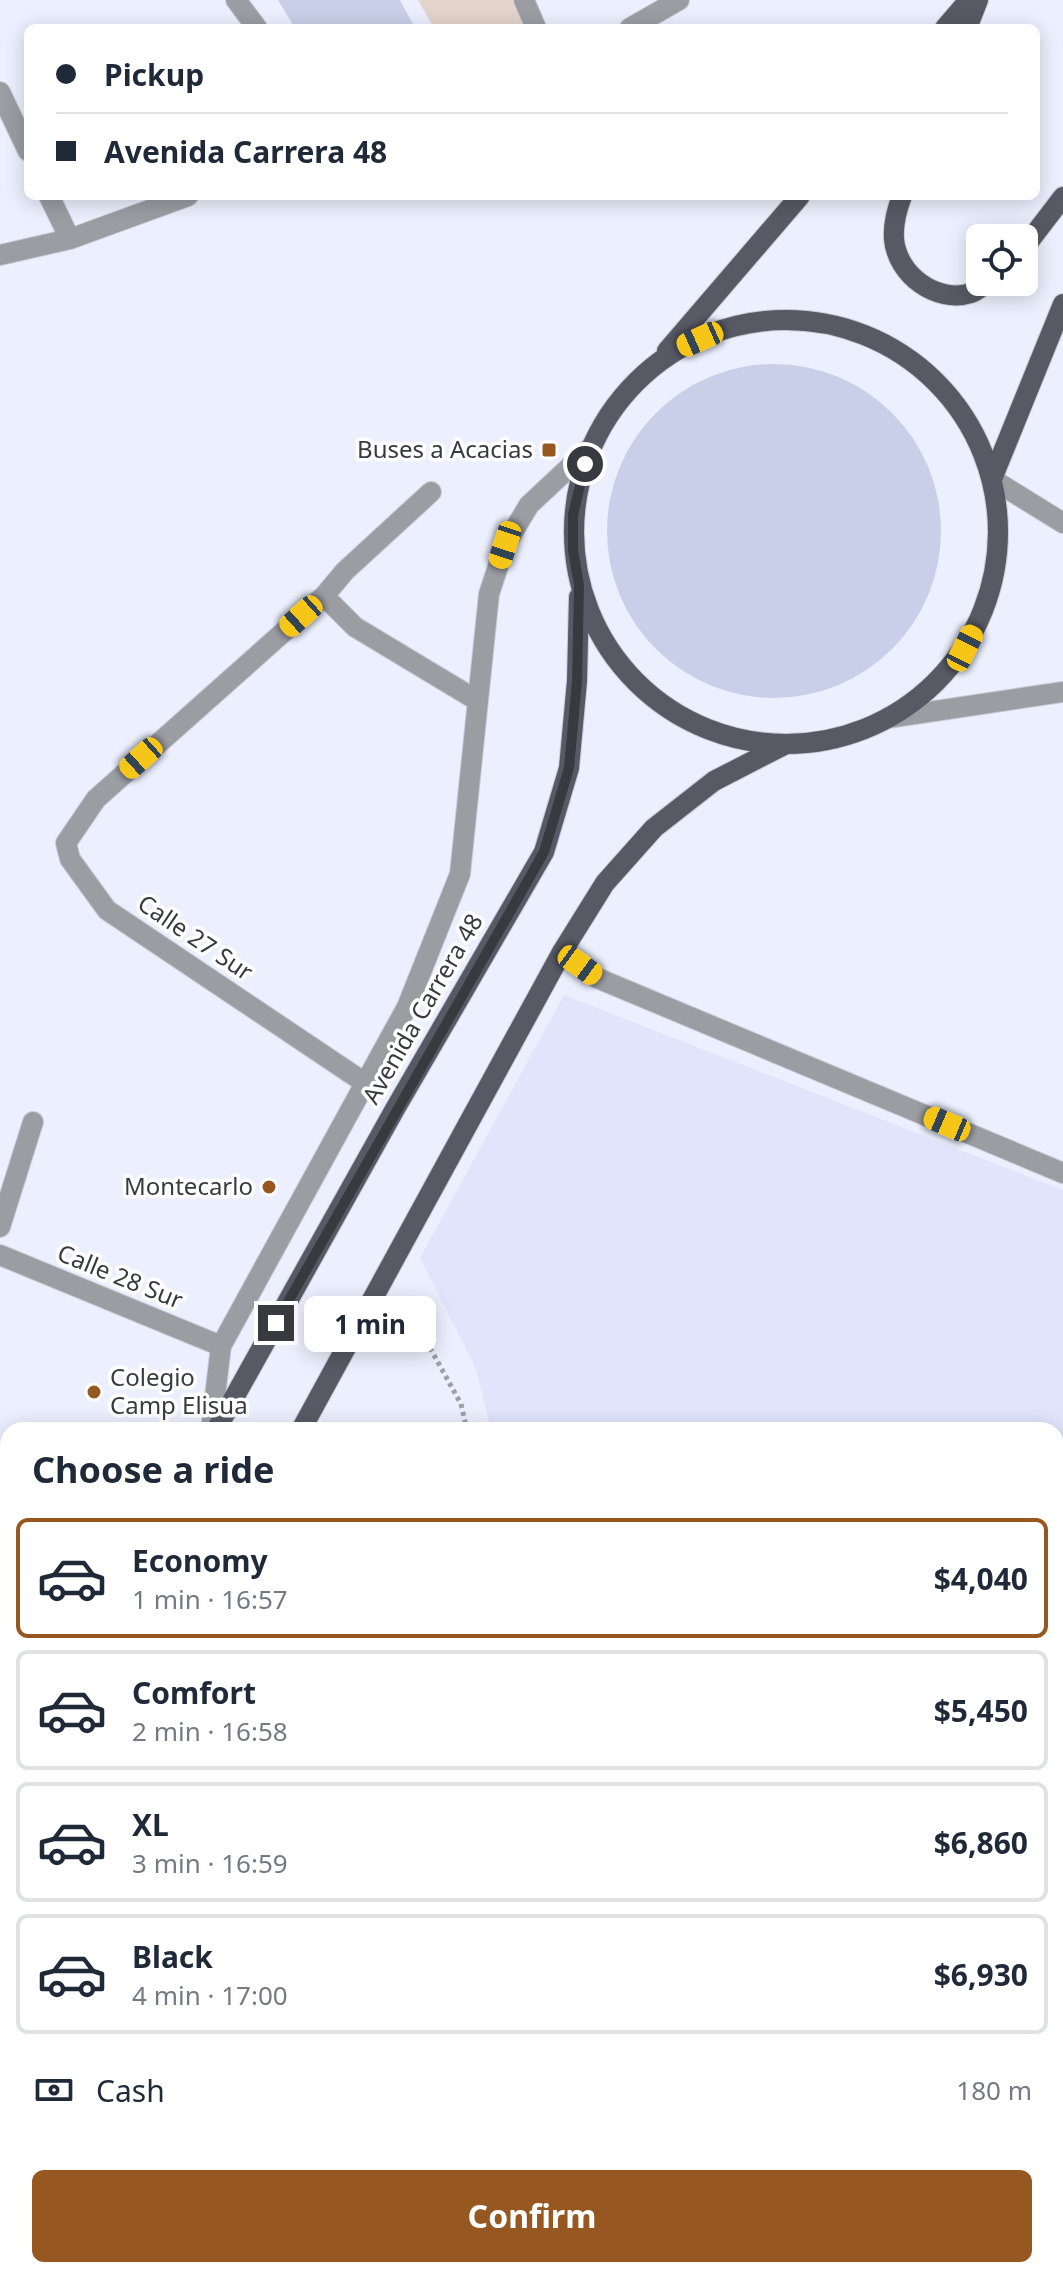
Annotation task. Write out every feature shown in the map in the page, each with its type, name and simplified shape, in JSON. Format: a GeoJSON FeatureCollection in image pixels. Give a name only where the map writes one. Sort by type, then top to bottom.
{"type":"FeatureCollection","features":[{"type":"Feature","properties":{"kind":"main road"},"geometry":{"type":"LineString","coordinates":[[948,24],[969,0]]}},
{"type":"Feature","properties":{"kind":"main road"},"geometry":{"type":"LineString","coordinates":[[969,24],[978,0]]}},
{"type":"Feature","properties":{"kind":"main road"},"geometry":{"type":"LineString","coordinates":[[1038,230],[1063,197]]}},
{"type":"Feature","properties":{"kind":"main road"},"geometry":{"type":"LineString","coordinates":[[654,366],[694,341],[716,332],[750,323],[785,320],[820,323],[887,345],[916,364],[942,388],[964,416],[981,447],[992,479],[999,549],[993,583],[981,617],[965,648],[943,675],[917,699],[888,718],[856,732],[822,741],[786,744],[717,733],[685,719],[655,700],[630,676],[608,649],[591,618],[579,585],[573,550],[573,515],[579,481],[590,448],[606,417],[628,389],[654,366],[797,200]]}},
{"type":"Feature","properties":{"kind":"main road"},"geometry":{"type":"LineString","coordinates":[[900,200],[894,240],[901,262],[920,282],[939,294],[966,293]]}},
{"type":"Feature","properties":{"kind":"main road"},"geometry":{"type":"LineString","coordinates":[[992,479],[1063,304]]}},
{"type":"Feature","properties":{"kind":"main road","name":"Avenida Carrera 48"},"geometry":{"type":"LineString","coordinates":[[218,1422],[544,852],[569,768],[577,681],[579,585]]}},
{"type":"Feature","properties":{"kind":"main road"},"geometry":{"type":"LineString","coordinates":[[305,1422],[562,952],[605,883],[654,828],[714,781],[786,744]]}},
{"type":"Feature","properties":{"kind":"street"},"geometry":{"type":"LineString","coordinates":[[236,0],[254,24]]}},
{"type":"Feature","properties":{"kind":"street"},"geometry":{"type":"LineString","coordinates":[[524,0],[534,24]]}},
{"type":"Feature","properties":{"kind":"street"},"geometry":{"type":"LineString","coordinates":[[637,24],[679,0]]}},
{"type":"Feature","properties":{"kind":"street"},"geometry":{"type":"LineString","coordinates":[[0,92],[24,143]]}},
{"type":"Feature","properties":{"kind":"street"},"geometry":{"type":"LineString","coordinates":[[51,200],[70,239]]}},
{"type":"Feature","properties":{"kind":"street"},"geometry":{"type":"LineString","coordinates":[[0,255],[70,239],[177,200]]}},
{"type":"Feature","properties":{"kind":"street"},"geometry":{"type":"LineString","coordinates":[[214,1422],[221,1346],[407,1007],[460,874],[489,594],[505,545],[529,505],[590,448]]}},
{"type":"Feature","properties":{"kind":"street"},"geometry":{"type":"LineString","coordinates":[[992,479],[1063,523]]}},
{"type":"Feature","properties":{"kind":"street"},"geometry":{"type":"LineString","coordinates":[[431,492],[345,571],[324,596],[355,627],[478,701]]}},
{"type":"Feature","properties":{"kind":"street","name":"Calle 27 Sur"},"geometry":{"type":"LineString","coordinates":[[324,596],[96,799],[66,843],[70,859],[107,910],[365,1083]]}},
{"type":"Feature","properties":{"kind":"street"},"geometry":{"type":"LineString","coordinates":[[888,718],[1063,692]]}},
{"type":"Feature","properties":{"kind":"street"},"geometry":{"type":"LineString","coordinates":[[562,952],[597,978],[1063,1173]]}},
{"type":"Feature","properties":{"kind":"street"},"geometry":{"type":"LineString","coordinates":[[0,1227],[33,1122]]}},
{"type":"Feature","properties":{"kind":"street","name":"Calle 28 Sur"},"geometry":{"type":"LineString","coordinates":[[0,1255],[221,1346]]}},
{"type":"Feature","properties":{"kind":"path"},"geometry":{"type":"LineString","coordinates":[[398,1253],[398,1283],[405,1303],[461,1404],[465,1422]]}},
{"type":"Feature","properties":{"kind":"shaded area"},"geometry":{"type":"Polygon","coordinates":[[[278,0],[400,0],[413,24],[293,24],[278,0]]]}},
{"type":"Feature","properties":{"kind":"shaded area"},"geometry":{"type":"Polygon","coordinates":[[[774,364],[807,367],[838,377],[867,392],[892,413],[913,438],[928,467],[938,498],[941,531],[938,564],[928,595],[913,624],[892,649],[867,670],[838,685],[807,695],[774,698],[741,695],[710,685],[681,670],[656,649],[635,624],[620,595],[610,564],[607,531],[610,498],[620,467],[635,438],[656,413],[681,392],[710,377],[741,367],[774,364]]]}},
{"type":"Feature","properties":{"kind":"shaded area"},"geometry":{"type":"Polygon","coordinates":[[[564,995],[1063,1190],[1063,1422],[489,1422],[476,1369],[420,1258],[564,995]]]}},
{"type":"Feature","properties":{"kind":"building"},"geometry":{"type":"Polygon","coordinates":[[[418,0],[516,0],[527,24],[432,24],[418,0]]]}},
{"type":"Feature","properties":{"kind":"place","name":"Buses a Acacias"},"geometry":{"type":"Point","coordinates":[549,450]}},
{"type":"Feature","properties":{"kind":"place","name":"Montecarlo"},"geometry":{"type":"Point","coordinates":[269,1187]}},
{"type":"Feature","properties":{"kind":"place","name":"Colegio Camp Elisua"},"geometry":{"type":"Point","coordinates":[94,1392]}},
{"type":"Feature","properties":{"kind":"route"},"geometry":{"type":"LineString","coordinates":[[276,1323],[395,1109],[544,852],[569,768],[577,681],[579,585],[573,550],[573,515],[585,464]]}}]}
